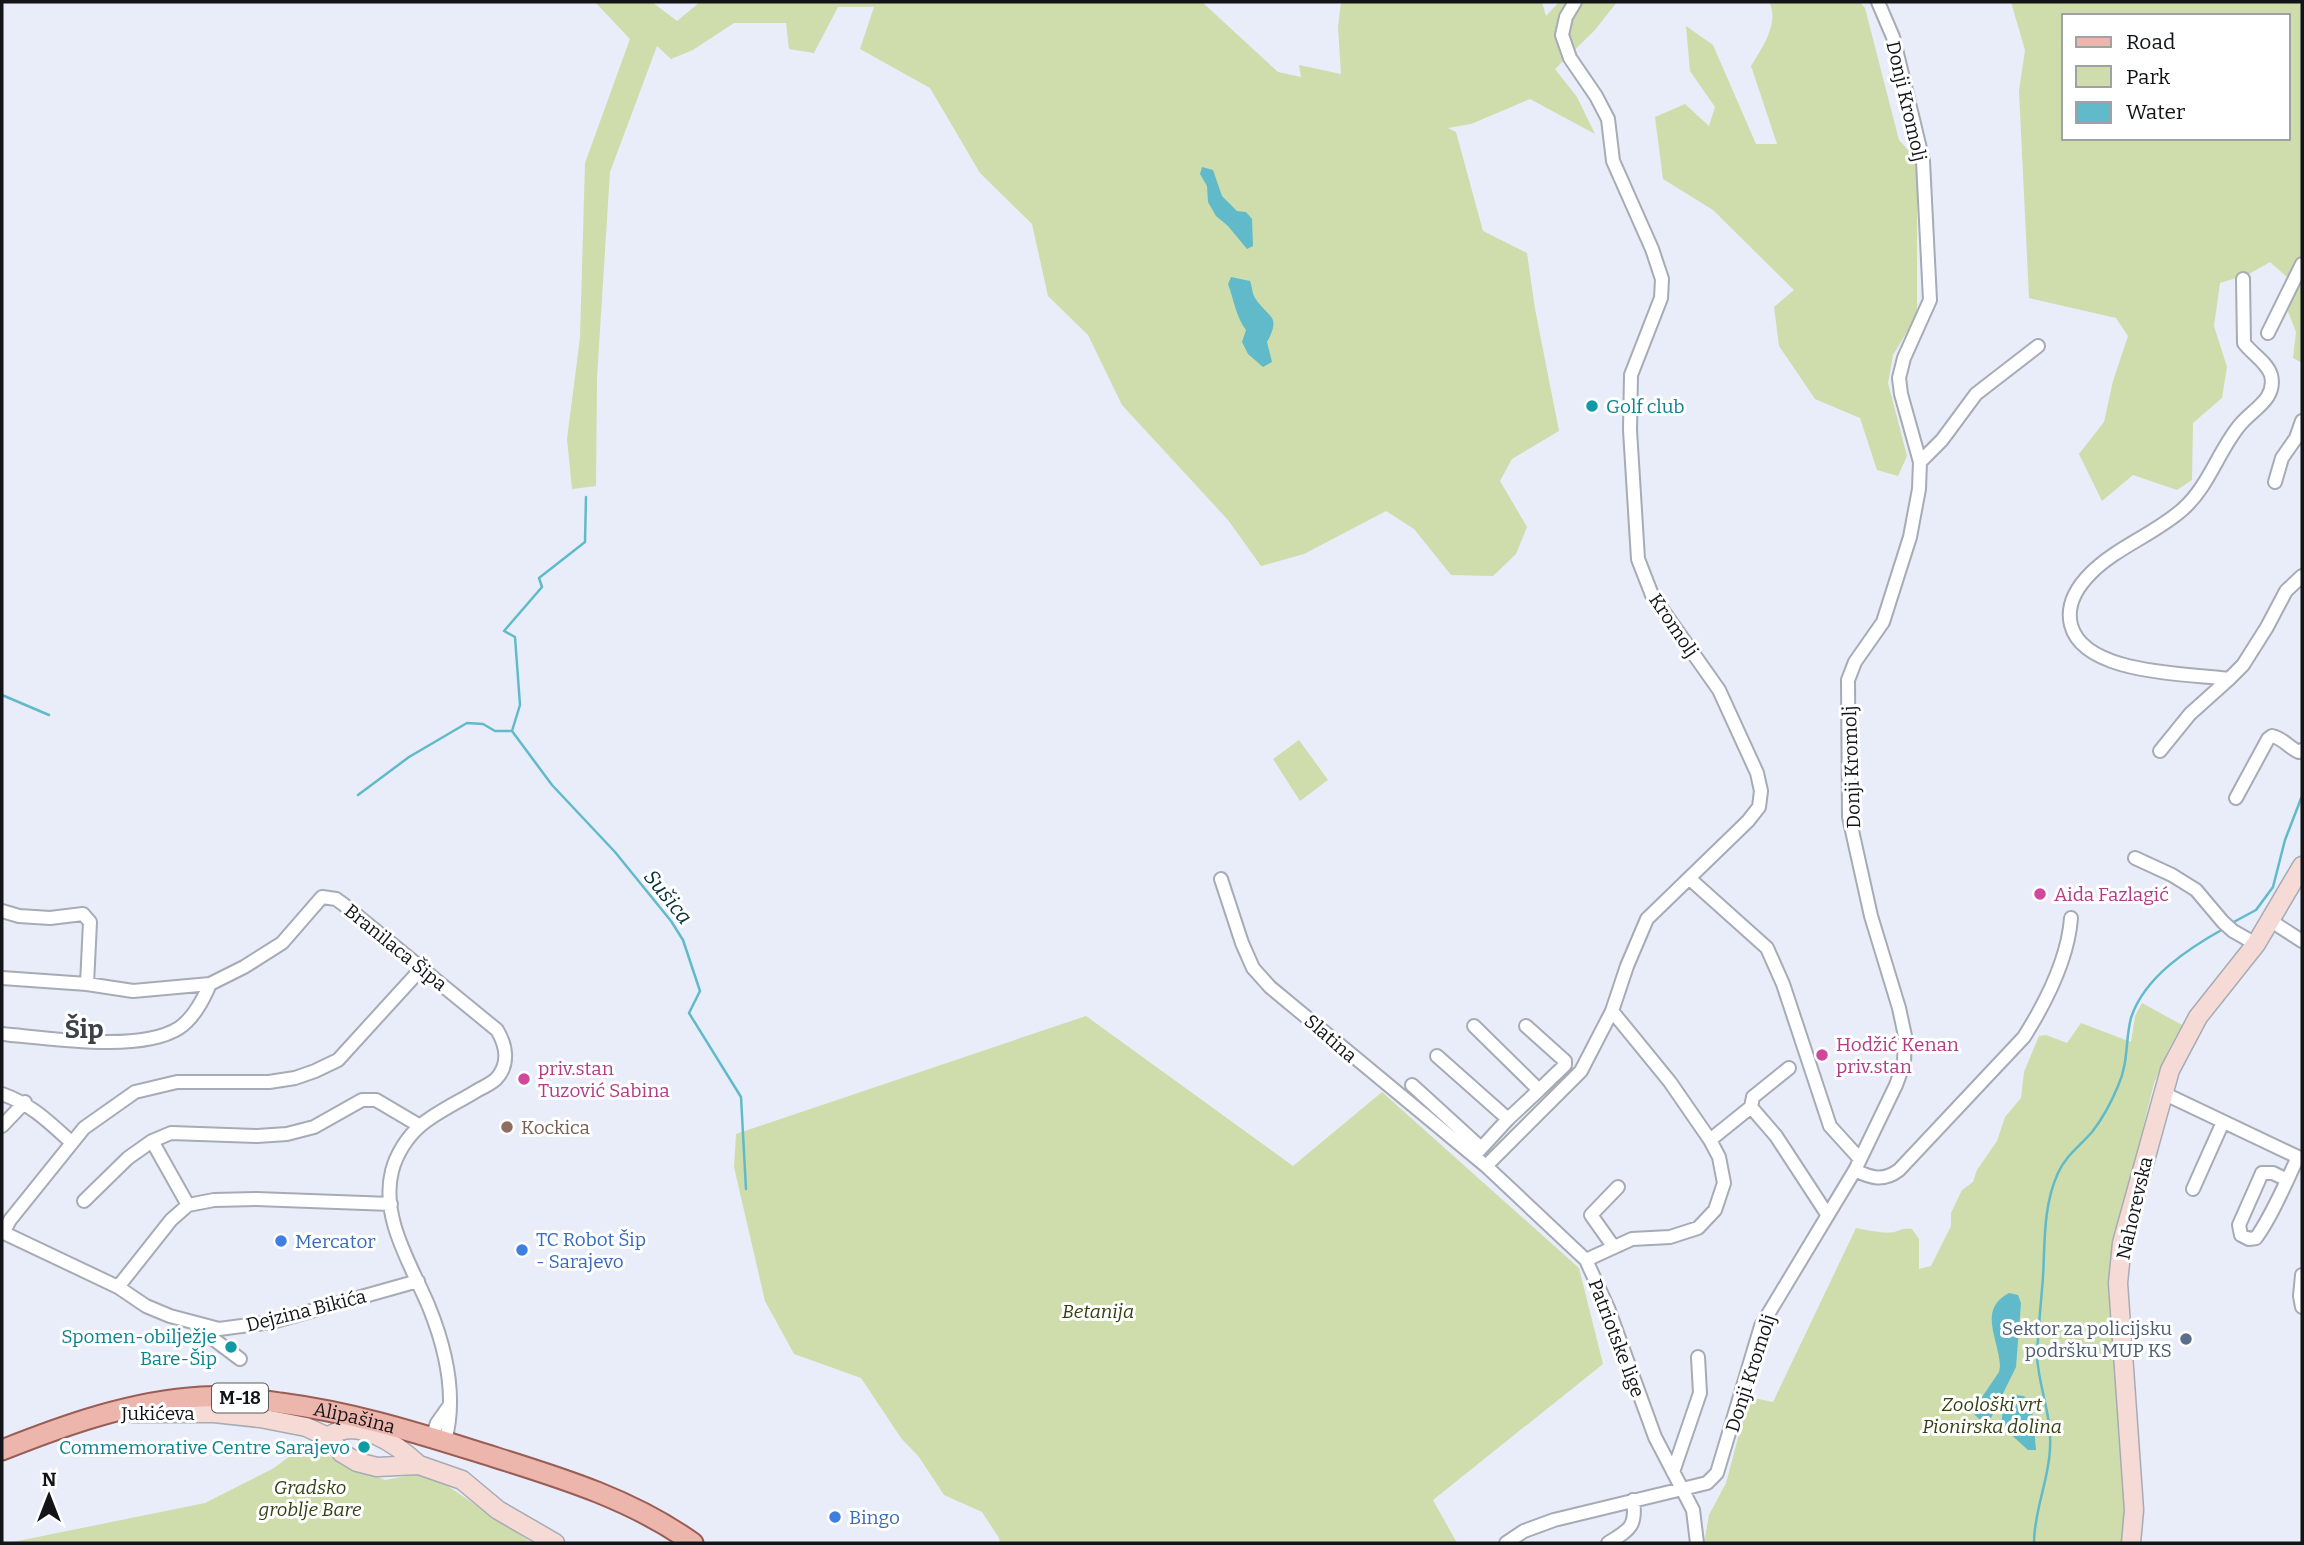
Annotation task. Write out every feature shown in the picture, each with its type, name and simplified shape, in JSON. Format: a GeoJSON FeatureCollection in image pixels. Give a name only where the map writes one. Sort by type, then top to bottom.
{"type":"FeatureCollection","features":[{"type":"Feature","properties":{"kind":"main road","name":"Alipašina"},"geometry":{"type":"LineString","coordinates":[[2,1450],[109,1413],[161,1401],[202,1397],[246,1399],[349,1414],[439,1439],[603,1494],[650,1515],[693,1543]]}},
{"type":"Feature","properties":{"kind":"street","name":"Kromolj"},"geometry":{"type":"LineString","coordinates":[[1486,1166],[1581,1071],[1612,1011],[1647,919],[1748,821],[1759,807],[1761,790],[1754,765],[1718,690],[1652,595],[1638,559],[1630,430],[1631,375],[1661,298],[1662,279],[1652,248],[1613,161],[1608,119],[1570,58],[1562,35],[1566,17],[1575,2]]}},
{"type":"Feature","properties":{"kind":"street","name":"Donji Kromolj"},"geometry":{"type":"LineString","coordinates":[[1506,1543],[1538,1525],[1707,1483],[1717,1473],[1761,1326],[1857,1164],[1896,1086],[1904,1063],[1905,1036],[1899,1008],[1871,916],[1849,817],[1848,680],[1855,662],[1884,622],[1910,537],[1919,489],[1920,462],[1899,378],[1904,358],[1930,300],[1923,161],[1893,37],[1878,2]]}},
{"type":"Feature","properties":{"kind":"street"},"geometry":{"type":"LineString","coordinates":[[2268,333],[2302,264]]}},
{"type":"Feature","properties":{"kind":"street"},"geometry":{"type":"LineString","coordinates":[[2229,679],[2149,670],[2099,656],[2084,647],[2074,633],[2070,618],[2077,588],[2092,571],[2182,510],[2198,494],[2223,447],[2241,423],[2269,397],[2272,388],[2268,369],[2244,343],[2243,279]]}},
{"type":"Feature","properties":{"kind":"street"},"geometry":{"type":"LineString","coordinates":[[1920,462],[1941,440],[1976,394],[2038,346]]}},
{"type":"Feature","properties":{"kind":"street"},"geometry":{"type":"LineString","coordinates":[[2275,482],[2282,458],[2296,438],[2302,421]]}},
{"type":"Feature","properties":{"kind":"street"},"geometry":{"type":"LineString","coordinates":[[2160,751],[2190,714],[2243,665],[2286,591],[2302,576]]}},
{"type":"Feature","properties":{"kind":"street"},"geometry":{"type":"LineString","coordinates":[[2236,798],[2272,736],[2298,752],[2302,750]]}},
{"type":"Feature","properties":{"kind":"street"},"geometry":{"type":"LineString","coordinates":[[2135,858],[2172,875],[2196,890],[2223,922],[2256,944]]}},
{"type":"Feature","properties":{"kind":"street","name":"Nahorevska"},"geometry":{"type":"LineString","coordinates":[[2131,1543],[2134,1510],[2118,1283],[2122,1243],[2170,1070],[2198,1017],[2256,944],[2302,866]]}},
{"type":"Feature","properties":{"kind":"street","name":"Slatina"},"geometry":{"type":"LineString","coordinates":[[1222,878],[1247,955],[1253,968],[1270,987],[1478,1152],[1486,1166]]}},
{"type":"Feature","properties":{"kind":"street"},"geometry":{"type":"LineString","coordinates":[[1690,878],[1767,948],[1783,984],[1830,1126],[1868,1176],[1880,1179],[1899,1170],[2024,1037],[2063,957],[2071,918]]}},
{"type":"Feature","properties":{"kind":"street","name":"Branilaca Šipa"},"geometry":{"type":"LineString","coordinates":[[2,978],[87,984],[133,991],[210,984],[282,943],[323,897],[335,899],[468,1004],[497,1030],[504,1041],[505,1063],[497,1079],[420,1126],[399,1153],[392,1170],[391,1204]]}},
{"type":"Feature","properties":{"kind":"street"},"geometry":{"type":"LineString","coordinates":[[2,911],[50,918],[83,914],[87,917],[90,922],[87,984]]}},
{"type":"Feature","properties":{"kind":"street"},"geometry":{"type":"LineString","coordinates":[[2271,921],[2302,941]]}},
{"type":"Feature","properties":{"kind":"street","name":"Dejzina Bikića"},"geometry":{"type":"LineString","coordinates":[[418,1281],[272,1322],[219,1329],[193,1324],[146,1306],[118,1286],[2,1233],[84,1128],[135,1092],[177,1082],[295,1078],[338,1060],[421,969]]}},
{"type":"Feature","properties":{"kind":"street"},"geometry":{"type":"LineString","coordinates":[[2,1034],[129,1042],[155,1038],[180,1027],[200,1006],[210,984]]}},
{"type":"Feature","properties":{"kind":"street"},"geometry":{"type":"LineString","coordinates":[[1586,1260],[1632,1239],[1682,1234],[1698,1227],[1715,1210],[1724,1183],[1719,1157],[1710,1140],[1670,1082],[1612,1011]]}},
{"type":"Feature","properties":{"kind":"street"},"geometry":{"type":"LineString","coordinates":[[1474,1026],[1539,1090]]}},
{"type":"Feature","properties":{"kind":"street"},"geometry":{"type":"LineString","coordinates":[[1412,1085],[1478,1152],[1508,1119],[1565,1065],[1565,1061],[1526,1026]]}},
{"type":"Feature","properties":{"kind":"street"},"geometry":{"type":"LineString","coordinates":[[1437,1056],[1508,1119]]}},
{"type":"Feature","properties":{"kind":"street"},"geometry":{"type":"LineString","coordinates":[[1710,1140],[1751,1107],[1754,1097],[1789,1068]]}},
{"type":"Feature","properties":{"kind":"street"},"geometry":{"type":"LineString","coordinates":[[2163,1093],[2300,1158],[2256,1238],[2244,1237],[2239,1233],[2239,1225],[2262,1173],[2273,1173],[2287,1180]]}},
{"type":"Feature","properties":{"kind":"street"},"geometry":{"type":"LineString","coordinates":[[2,1094],[25,1102],[71,1142]]}},
{"type":"Feature","properties":{"kind":"street"},"geometry":{"type":"LineString","coordinates":[[84,1201],[128,1158],[152,1141],[171,1133],[257,1136],[287,1134],[314,1128],[362,1100],[376,1100],[420,1126]]}},
{"type":"Feature","properties":{"kind":"street"},"geometry":{"type":"LineString","coordinates":[[2,1126],[25,1102]]}},
{"type":"Feature","properties":{"kind":"street"},"geometry":{"type":"LineString","coordinates":[[1751,1107],[1776,1136],[1827,1214]]}},
{"type":"Feature","properties":{"kind":"street"},"geometry":{"type":"LineString","coordinates":[[2193,1189],[2223,1122]]}},
{"type":"Feature","properties":{"kind":"street"},"geometry":{"type":"LineString","coordinates":[[152,1141],[188,1205]]}},
{"type":"Feature","properties":{"kind":"street","name":"Patriotske lige"},"geometry":{"type":"LineString","coordinates":[[1486,1166],[1586,1260],[1608,1308],[1655,1437],[1693,1510],[1697,1543]]}},
{"type":"Feature","properties":{"kind":"street"},"geometry":{"type":"LineString","coordinates":[[1613,1246],[1591,1215],[1618,1187]]}},
{"type":"Feature","properties":{"kind":"street"},"geometry":{"type":"LineString","coordinates":[[118,1286],[171,1220],[188,1205],[214,1200],[256,1199],[391,1204],[401,1243],[445,1352],[451,1417],[439,1439]]}},
{"type":"Feature","properties":{"kind":"street"},"geometry":{"type":"LineString","coordinates":[[2246,1209],[2268,1219]]}},
{"type":"Feature","properties":{"kind":"street"},"geometry":{"type":"LineString","coordinates":[[2302,1275],[2302,1307]]}},
{"type":"Feature","properties":{"kind":"street"},"geometry":{"type":"LineString","coordinates":[[193,1324],[240,1359]]}},
{"type":"Feature","properties":{"kind":"street"},"geometry":{"type":"LineString","coordinates":[[1673,1472],[1699,1393],[1698,1357]]}},
{"type":"Feature","properties":{"kind":"street","name":"Jukićeva"},"geometry":{"type":"LineString","coordinates":[[109,1413],[214,1413],[260,1418],[306,1427],[328,1437],[342,1453],[365,1464],[377,1467],[419,1465]]}},
{"type":"Feature","properties":{"kind":"street","name":"Jukićeva"},"geometry":{"type":"LineString","coordinates":[[328,1437],[346,1429],[369,1434],[395,1446],[419,1465],[468,1483],[498,1510],[555,1543]]}},
{"type":"Feature","properties":{"kind":"street"},"geometry":{"type":"LineString","coordinates":[[1608,1543],[1632,1525],[1633,1500]]}},
{"type":"Feature","properties":{"kind":"green space"},"geometry":{"type":"Polygon","coordinates":[[[595,2],[652,2],[677,21],[700,2],[1202,2],[1278,72],[1301,77],[1299,65],[1341,74],[1338,27],[1341,2],[1542,2],[1546,16],[1559,2],[1617,2],[1595,30],[1555,69],[1577,97],[1595,134],[1530,99],[1471,124],[1448,128],[1456,132],[1483,231],[1527,253],[1559,431],[1512,459],[1500,481],[1527,527],[1516,554],[1493,576],[1451,575],[1414,529],[1386,511],[1304,554],[1261,566],[1228,520],[1122,405],[1088,335],[1048,296],[1032,224],[980,173],[930,88],[860,49],[874,7],[838,7],[814,53],[789,49],[786,23],[734,23],[693,50],[671,59],[657,46],[610,172],[597,377],[596,486],[572,489],[567,439],[580,338],[585,163],[630,39],[595,2]]]}},
{"type":"Feature","properties":{"kind":"green space"},"geometry":{"type":"Polygon","coordinates":[[[1769,2],[1860,2],[1865,8],[1899,140],[1917,160],[1917,315],[1893,355],[1888,383],[1907,456],[1898,476],[1877,470],[1860,418],[1815,399],[1779,346],[1774,307],[1794,290],[1713,210],[1663,179],[1655,117],[1685,104],[1709,126],[1715,107],[1690,71],[1686,26],[1713,45],[1756,144],[1777,144],[1751,66],[1771,26],[1772,10],[1769,2]]]}},
{"type":"Feature","properties":{"kind":"green space"},"geometry":{"type":"Polygon","coordinates":[[[2011,2],[2302,2],[2302,363],[2293,358],[2296,332],[2287,309],[2296,285],[2270,262],[2249,274],[2220,283],[2214,326],[2227,367],[2222,398],[2193,423],[2192,480],[2177,490],[2133,475],[2102,501],[2079,454],[2104,422],[2113,381],[2128,336],[2116,318],[2029,298],[2019,91],[2025,50],[2011,2]]]}},
{"type":"Feature","properties":{"kind":"green space"},"geometry":{"type":"Polygon","coordinates":[[[1299,740],[1328,780],[1300,801],[1273,759],[1299,740]]]}},
{"type":"Feature","properties":{"kind":"green space","name":"Zoološki vrt Pionirska dolina"},"geometry":{"type":"Polygon","coordinates":[[[2142,1003],[2182,1025],[2154,1083],[2111,1258],[2110,1277],[2126,1499],[2124,1543],[1704,1543],[1709,1515],[1726,1483],[1749,1397],[1773,1402],[1856,1228],[1885,1232],[1912,1229],[1919,1239],[1919,1269],[1931,1266],[1951,1226],[1951,1213],[1962,1190],[1973,1182],[1977,1170],[1997,1141],[2005,1117],[2021,1098],[2024,1072],[2039,1036],[2046,1035],[2067,1043],[2081,1023],[2131,1042],[2135,1016],[2142,1003]]]}},
{"type":"Feature","properties":{"kind":"green space","name":"Betanija"},"geometry":{"type":"Polygon","coordinates":[[[1086,1016],[1293,1166],[1382,1092],[1579,1268],[1603,1364],[1433,1500],[1457,1543],[1000,1543],[982,1512],[944,1495],[861,1378],[794,1354],[765,1301],[734,1167],[736,1134],[1086,1016]]]}},
{"type":"Feature","properties":{"kind":"green space","name":"Gradsko groblje Bare"},"geometry":{"type":"Polygon","coordinates":[[[318,1446],[325,1447],[323,1454],[385,1480],[418,1474],[445,1484],[532,1543],[8,1543],[205,1503],[274,1468],[294,1453],[318,1446]]]}},
{"type":"Feature","properties":{"kind":"water"},"geometry":{"type":"Polygon","coordinates":[[[1202,167],[1213,170],[1222,196],[1237,211],[1246,212],[1252,219],[1253,246],[1247,249],[1216,216],[1208,202],[1207,186],[1200,174],[1202,167]]]}},
{"type":"Feature","properties":{"kind":"water"},"geometry":{"type":"Polygon","coordinates":[[[1231,277],[1250,281],[1255,298],[1272,317],[1273,327],[1267,342],[1272,362],[1263,367],[1248,354],[1242,342],[1246,330],[1237,314],[1228,284],[1231,277]]]}},
{"type":"Feature","properties":{"kind":"water"},"geometry":{"type":"Polygon","coordinates":[[[2009,1293],[2018,1295],[2021,1303],[2016,1367],[1991,1418],[1979,1419],[1974,1414],[1976,1406],[1999,1372],[2000,1366],[1992,1316],[1999,1300],[2009,1293]]]}},
{"type":"Feature","properties":{"kind":"water"},"geometry":{"type":"Polygon","coordinates":[[[2015,1395],[2024,1396],[2032,1405],[2036,1450],[2028,1450],[2004,1426],[2003,1413],[2015,1395]]]}},
{"type":"Feature","properties":{"kind":"waterway","name":"Sušica"},"geometry":{"type":"LineString","coordinates":[[586,497],[585,542],[539,578],[542,587],[504,631],[515,637],[520,705],[512,731],[552,785],[615,852],[671,921],[683,940],[700,991],[689,1013],[741,1097],[746,1189]]}},
{"type":"Feature","properties":{"kind":"waterway","name":"Sušica"},"geometry":{"type":"LineString","coordinates":[[2,695],[49,715]]}},
{"type":"Feature","properties":{"kind":"waterway","name":"Sušica"},"geometry":{"type":"LineString","coordinates":[[358,795],[409,757],[467,723],[483,724],[495,731],[512,731]]}},
{"type":"Feature","properties":{"kind":"waterway"},"geometry":{"type":"LineString","coordinates":[[2230,924],[2256,910],[2273,887],[2285,840],[2302,796]]}},
{"type":"Feature","properties":{"kind":"waterway"},"geometry":{"type":"LineString","coordinates":[[2034,1543],[2050,1448],[2049,1425],[2037,1357],[2046,1224],[2053,1186],[2065,1161],[2092,1132],[2113,1098],[2124,1068],[2131,1018],[2146,989],[2183,954],[2225,928]]}},
{"type":"Feature","properties":{"kind":"place","name":"Golf club"},"geometry":{"type":"Point","coordinates":[1592,406]}},
{"type":"Feature","properties":{"kind":"place","name":"Aida Fazlagić"},"geometry":{"type":"Point","coordinates":[2040,894]}},
{"type":"Feature","properties":{"kind":"place","name":"Hodžić Kenan priv.stan"},"geometry":{"type":"Point","coordinates":[1822,1055]}},
{"type":"Feature","properties":{"kind":"place","name":"priv.stan Tuzović Sabina"},"geometry":{"type":"Point","coordinates":[524,1079]}},
{"type":"Feature","properties":{"kind":"place","name":"Kockica"},"geometry":{"type":"Point","coordinates":[507,1127]}},
{"type":"Feature","properties":{"kind":"place","name":"Mercator"},"geometry":{"type":"Point","coordinates":[281,1241]}},
{"type":"Feature","properties":{"kind":"place","name":"TC Robot Šip - Sarajevo"},"geometry":{"type":"Point","coordinates":[522,1250]}},
{"type":"Feature","properties":{"kind":"place","name":"Sektor za policijsku podršku MUP KS"},"geometry":{"type":"Point","coordinates":[2186,1339]}},
{"type":"Feature","properties":{"kind":"place","name":"Spomen-obilježje Bare-Šip"},"geometry":{"type":"Point","coordinates":[231,1347]}},
{"type":"Feature","properties":{"kind":"place","name":"Commemorative Centre Sarajevo"},"geometry":{"type":"Point","coordinates":[364,1447]}},
{"type":"Feature","properties":{"kind":"place","name":"Bingo"},"geometry":{"type":"Point","coordinates":[835,1517]}},
{"type":"Feature","properties":{"kind":"district","name":"Šip"},"geometry":{"type":"Point","coordinates":[84,1029]}}]}
